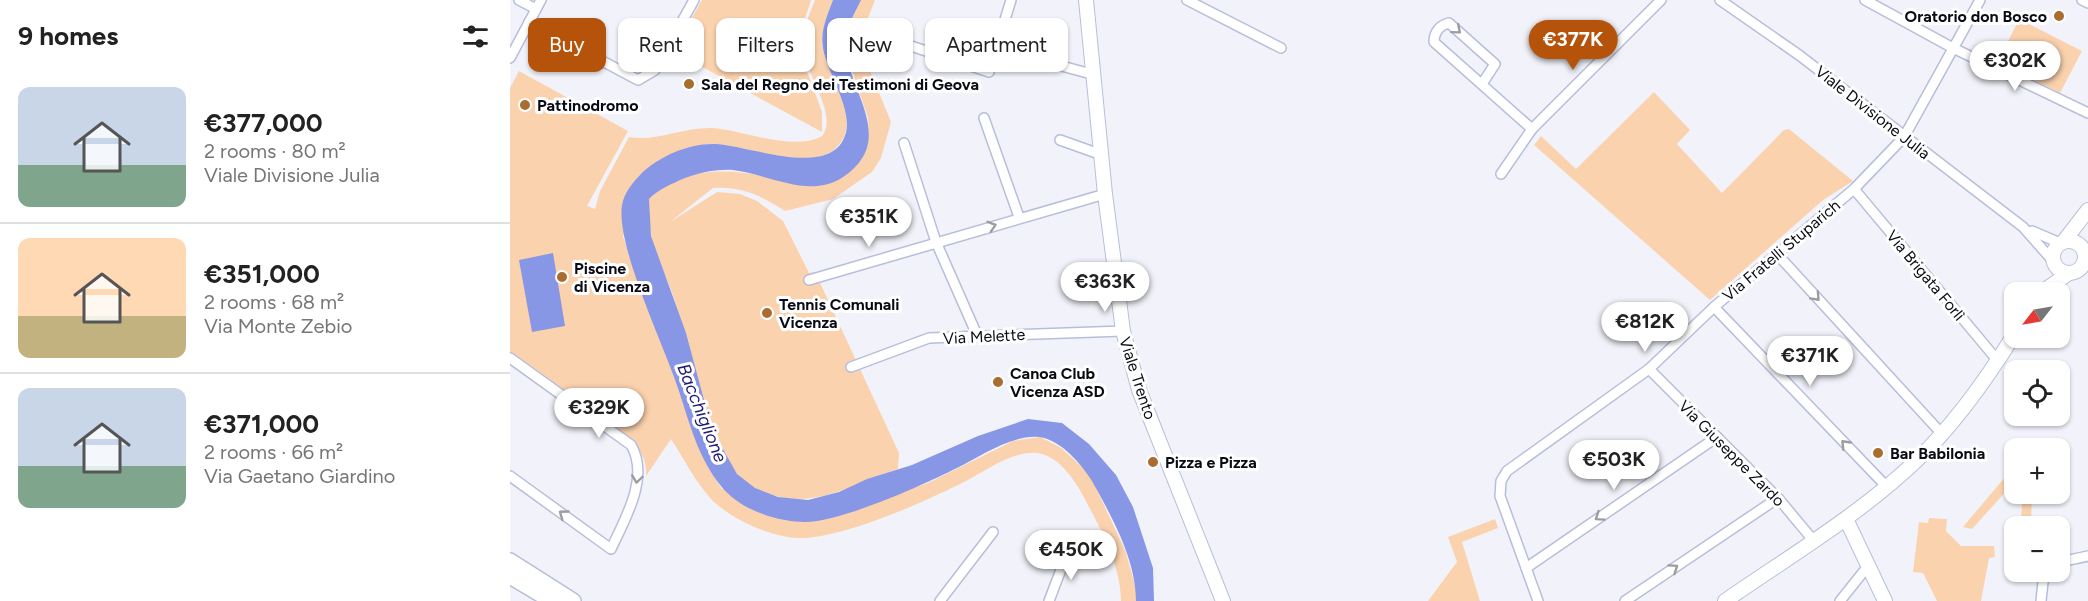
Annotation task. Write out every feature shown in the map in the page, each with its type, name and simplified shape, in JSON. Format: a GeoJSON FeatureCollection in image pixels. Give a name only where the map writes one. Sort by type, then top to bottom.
{"type":"FeatureCollection","features":[{"type":"Feature","properties":{"kind":"main road"},"geometry":{"type":"LineString","coordinates":[[510,561],[573,601]]}},
{"type":"Feature","properties":{"kind":"main road"},"geometry":{"type":"LineString","coordinates":[[510,576],[552,601]]}},
{"type":"Feature","properties":{"kind":"street"},"geometry":{"type":"LineString","coordinates":[[519,0],[539,4],[531,18]]}},
{"type":"Feature","properties":{"kind":"street"},"geometry":{"type":"LineString","coordinates":[[606,63],[639,80],[655,70],[694,0]]}},
{"type":"Feature","properties":{"kind":"street"},"geometry":{"type":"LineString","coordinates":[[1005,18],[1011,0]]}},
{"type":"Feature","properties":{"kind":"street","name":"Viale Trento"},"geometry":{"type":"LineString","coordinates":[[1086,0],[1105,194],[1123,331],[1139,390],[1223,601]]}},
{"type":"Feature","properties":{"kind":"street"},"geometry":{"type":"LineString","coordinates":[[1187,0],[1281,48]]}},
{"type":"Feature","properties":{"kind":"street"},"geometry":{"type":"LineString","coordinates":[[1501,174],[1532,129],[1661,0]]}},
{"type":"Feature","properties":{"kind":"street","name":"Viale Divisione Julia"},"geometry":{"type":"LineString","coordinates":[[1720,0],[1799,55],[2023,227],[2054,262]]}},
{"type":"Feature","properties":{"kind":"street"},"geometry":{"type":"LineString","coordinates":[[1865,0],[1953,48],[2088,113]]}},
{"type":"Feature","properties":{"kind":"street","name":"Via Fratelli Stuparich"},"geometry":{"type":"LineString","coordinates":[[1538,601],[1500,496],[1501,481],[1507,471],[1649,369],[1714,307],[1854,189],[1904,137],[1980,0]]}},
{"type":"Feature","properties":{"kind":"street"},"geometry":{"type":"LineString","coordinates":[[2082,0],[2088,3]]}},
{"type":"Feature","properties":{"kind":"street"},"geometry":{"type":"LineString","coordinates":[[510,58],[528,24]]}},
{"type":"Feature","properties":{"kind":"street"},"geometry":{"type":"LineString","coordinates":[[1482,84],[1495,64],[1449,24],[1438,28],[1434,42],[1532,129]]}},
{"type":"Feature","properties":{"kind":"street"},"geometry":{"type":"LineString","coordinates":[[1068,68],[1095,75]]}},
{"type":"Feature","properties":{"kind":"street"},"geometry":{"type":"LineString","coordinates":[[984,117],[1019,217]]}},
{"type":"Feature","properties":{"kind":"street"},"geometry":{"type":"LineString","coordinates":[[1060,140],[1102,155]]}},
{"type":"Feature","properties":{"kind":"street"},"geometry":{"type":"LineString","coordinates":[[904,143],[936,242],[977,334]]}},
{"type":"Feature","properties":{"kind":"street","name":"Via Brigata Forlì"},"geometry":{"type":"LineString","coordinates":[[1854,189],[1998,361]]}},
{"type":"Feature","properties":{"kind":"street"},"geometry":{"type":"LineString","coordinates":[[809,280],[1019,217],[1105,194]]}},
{"type":"Feature","properties":{"kind":"street"},"geometry":{"type":"LineString","coordinates":[[2046,282],[2054,262],[2054,251],[2088,210]]}},
{"type":"Feature","properties":{"kind":"street"},"geometry":{"type":"LineString","coordinates":[[2059,282],[2078,271],[2084,262],[2088,210]]}},
{"type":"Feature","properties":{"kind":"street","name":"Viale Divisione Julia"},"geometry":{"type":"LineString","coordinates":[[2023,227],[2062,242]]}},
{"type":"Feature","properties":{"kind":"street"},"geometry":{"type":"LineString","coordinates":[[2062,242],[2073,241],[2084,250]]}},
{"type":"Feature","properties":{"kind":"street"},"geometry":{"type":"LineString","coordinates":[[1777,254],[1942,434]]}},
{"type":"Feature","properties":{"kind":"street"},"geometry":{"type":"LineString","coordinates":[[2054,262],[2060,270],[2078,271]]}},
{"type":"Feature","properties":{"kind":"street"},"geometry":{"type":"LineString","coordinates":[[1714,307],[1886,486]]}},
{"type":"Feature","properties":{"kind":"street","name":"Via Melette"},"geometry":{"type":"LineString","coordinates":[[850,367],[875,360],[929,338],[977,334],[1123,331]]}},
{"type":"Feature","properties":{"kind":"street"},"geometry":{"type":"LineString","coordinates":[[1725,601],[1846,519],[1916,462],[1942,434],[2006,348]]}},
{"type":"Feature","properties":{"kind":"street"},"geometry":{"type":"LineString","coordinates":[[510,358],[631,445],[637,455],[637,485],[611,549],[510,476]]}},
{"type":"Feature","properties":{"kind":"street","name":"Via Giuseppe Zardo"},"geometry":{"type":"LineString","coordinates":[[1649,369],[1778,498],[1813,540]]}},
{"type":"Feature","properties":{"kind":"street"},"geometry":{"type":"LineString","coordinates":[[1526,568],[1717,437]]}},
{"type":"Feature","properties":{"kind":"street"},"geometry":{"type":"LineString","coordinates":[[1625,601],[1778,498]]}},
{"type":"Feature","properties":{"kind":"street"},"geometry":{"type":"LineString","coordinates":[[1846,519],[1885,601]]}},
{"type":"Feature","properties":{"kind":"street"},"geometry":{"type":"LineString","coordinates":[[940,601],[993,532]]}},
{"type":"Feature","properties":{"kind":"street"},"geometry":{"type":"LineString","coordinates":[[1049,601],[1068,551]]}},
{"type":"Feature","properties":{"kind":"street"},"geometry":{"type":"LineString","coordinates":[[2070,560],[2088,556]]}},
{"type":"Feature","properties":{"kind":"street"},"geometry":{"type":"LineString","coordinates":[[1840,601],[1868,566]]}},
{"type":"Feature","properties":{"kind":"street"},"geometry":{"type":"LineString","coordinates":[[2041,601],[2043,582]]}},
{"type":"Feature","properties":{"kind":"shaded area"},"geometry":{"type":"Polygon","coordinates":[[[702,0],[811,0],[805,18],[716,18],[716,72],[807,72],[822,112],[822,132],[704,68],[704,18],[692,18],[702,0]]]}},
{"type":"Feature","properties":{"kind":"shaded area"},"geometry":{"type":"Polygon","coordinates":[[[815,0],[833,0],[822,42],[827,72],[831,72],[846,113],[844,137],[836,148],[825,155],[811,158],[778,156],[715,144],[684,150],[623,236],[691,427],[713,474],[722,489],[834,516],[930,482],[1013,441],[1040,437],[1060,447],[1089,473],[1125,550],[1136,588],[1136,601],[1121,601],[1115,565],[1095,518],[1069,474],[1046,455],[1028,453],[1009,458],[966,481],[867,524],[807,538],[782,536],[756,528],[721,508],[690,471],[671,439],[646,476],[642,456],[629,439],[510,354],[510,88],[519,71],[628,131],[587,206],[595,209],[600,191],[629,137],[649,138],[701,128],[797,142],[822,136],[826,127],[826,115],[811,72],[815,72],[815,18],[808,18],[815,0]]]}},
{"type":"Feature","properties":{"kind":"shaded area","name":"Tennis Comunali Vicenza"},"geometry":{"type":"Polygon","coordinates":[[[860,0],[875,0],[868,18],[852,18],[860,0]]]}},
{"type":"Feature","properties":{"kind":"shaded area"},"geometry":{"type":"Polygon","coordinates":[[[2019,19],[2082,51],[2060,93],[1998,62],[2019,19]]]}},
{"type":"Feature","properties":{"kind":"shaded area","name":"Tennis Comunali Vicenza"},"geometry":{"type":"Polygon","coordinates":[[[853,72],[871,72],[891,122],[881,158],[872,172],[833,199],[785,211],[742,190],[713,188],[670,222],[717,192],[740,194],[757,201],[783,221],[809,273],[815,272],[899,453],[898,469],[838,492],[808,499],[776,496],[745,482],[726,459],[717,439],[700,391],[680,318],[653,243],[649,199],[664,187],[681,178],[698,174],[735,172],[790,183],[869,138],[868,118],[853,72]]]}},
{"type":"Feature","properties":{"kind":"shaded area"},"geometry":{"type":"Polygon","coordinates":[[[1654,92],[1690,130],[1677,144],[1722,193],[1784,130],[1789,129],[1853,181],[1823,200],[1710,300],[1534,145],[1541,136],[1576,169],[1654,92]]]}},
{"type":"Feature","properties":{"kind":"shaded area"},"geometry":{"type":"Polygon","coordinates":[[[2004,478],[2004,494],[1972,529],[1963,527],[2004,478]]]}},
{"type":"Feature","properties":{"kind":"shaded area"},"geometry":{"type":"Polygon","coordinates":[[[2022,504],[2032,504],[2031,516],[2021,516],[2022,504]]]}},
{"type":"Feature","properties":{"kind":"shaded area"},"geometry":{"type":"Polygon","coordinates":[[[1929,518],[1947,519],[1946,531],[1961,546],[1994,546],[1995,557],[1989,558],[1981,601],[1937,601],[1923,573],[1913,572],[1919,522],[1928,523],[1929,518]]]}},
{"type":"Feature","properties":{"kind":"shaded area"},"geometry":{"type":"Polygon","coordinates":[[[1495,519],[1498,528],[1462,542],[1480,601],[1428,601],[1457,562],[1448,537],[1495,519]]]}},
{"type":"Feature","properties":{"kind":"water","name":"Bacchiglione"},"geometry":{"type":"Polygon","coordinates":[[[833,0],[861,0],[852,18],[827,18],[833,0]]]}},
{"type":"Feature","properties":{"kind":"water","name":"Bacchiglione"},"geometry":{"type":"Polygon","coordinates":[[[827,18],[827,61],[822,42],[827,18]]]}},
{"type":"Feature","properties":{"kind":"water","name":"Bacchiglione"},"geometry":{"type":"Polygon","coordinates":[[[831,72],[851,72],[869,133],[866,149],[857,165],[840,179],[828,184],[801,186],[746,172],[713,171],[680,180],[660,190],[649,199],[651,236],[686,333],[707,411],[720,444],[737,474],[755,488],[778,497],[808,500],[839,492],[867,479],[912,465],[978,436],[1028,419],[1062,423],[1089,444],[1116,475],[1133,507],[1153,568],[1154,601],[1136,601],[1128,557],[1097,490],[1073,457],[1048,439],[1028,437],[1018,439],[986,452],[903,493],[839,516],[805,522],[782,520],[759,513],[729,494],[712,474],[698,447],[674,377],[640,291],[622,222],[623,201],[632,184],[648,168],[666,156],[685,148],[715,144],[804,158],[821,156],[835,150],[844,138],[847,128],[844,105],[831,72]]]}},
{"type":"Feature","properties":{"kind":"water"},"geometry":{"type":"Polygon","coordinates":[[[553,253],[565,326],[532,332],[519,260],[553,253]]]}},
{"type":"Feature","properties":{"kind":"place","name":"Oratorio don Bosco"},"geometry":{"type":"Point","coordinates":[2059,16]}},
{"type":"Feature","properties":{"kind":"place","name":"Sala del Regno dei Testimoni di Geova"},"geometry":{"type":"Point","coordinates":[689,84]}},
{"type":"Feature","properties":{"kind":"place","name":"Pattinodromo"},"geometry":{"type":"Point","coordinates":[525,105]}},
{"type":"Feature","properties":{"kind":"place","name":"Piscine di Vicenza"},"geometry":{"type":"Point","coordinates":[562,277]}},
{"type":"Feature","properties":{"kind":"place","name":"Tennis Comunali Vicenza"},"geometry":{"type":"Point","coordinates":[767,313]}},
{"type":"Feature","properties":{"kind":"place","name":"Canoa Club Vicenza ASD"},"geometry":{"type":"Point","coordinates":[998,382]}},
{"type":"Feature","properties":{"kind":"place","name":"Bar Babilonia"},"geometry":{"type":"Point","coordinates":[1878,453]}},
{"type":"Feature","properties":{"kind":"place","name":"Pizza e Pizza"},"geometry":{"type":"Point","coordinates":[1153,462]}}]}
